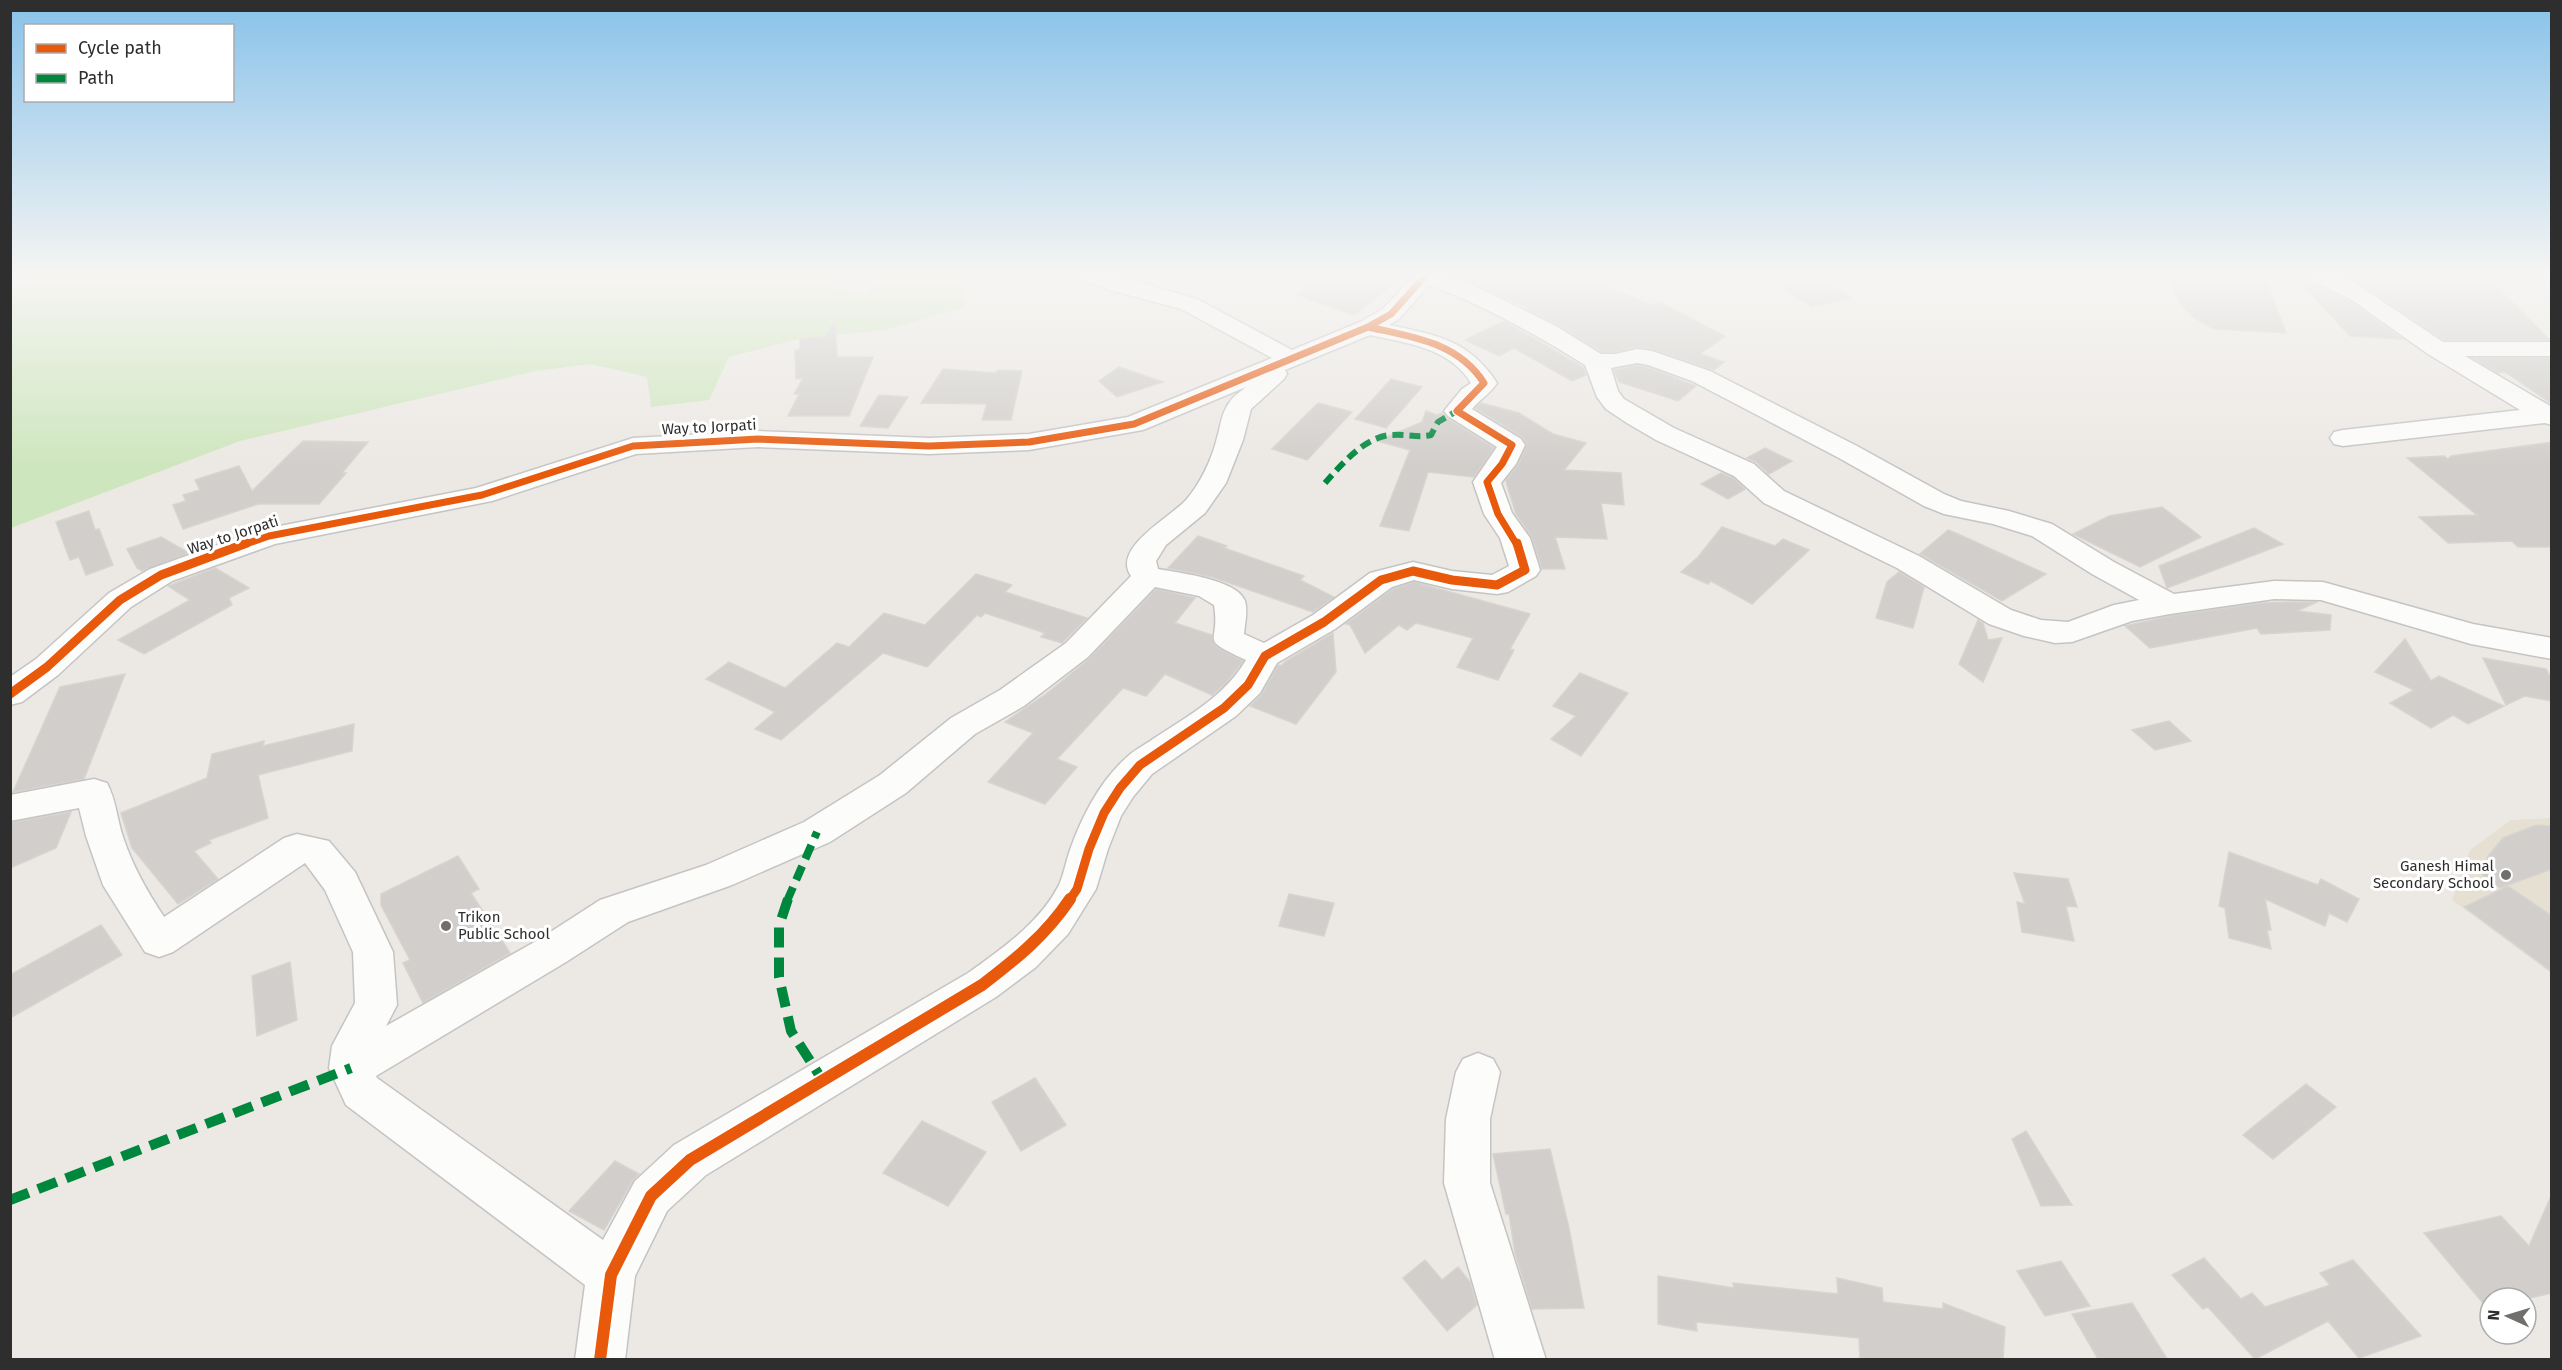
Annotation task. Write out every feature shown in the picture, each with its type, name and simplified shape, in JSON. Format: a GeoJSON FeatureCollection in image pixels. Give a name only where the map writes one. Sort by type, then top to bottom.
{"type":"FeatureCollection","features":[{"type":"Feature","properties":{"kind":"street"},"geometry":{"type":"LineString","coordinates":[[1244,338],[1283,362],[1276,373],[1240,405],[1235,415],[1230,440],[1212,483],[1201,499],[1195,507],[1155,539],[1146,549],[1141,561],[1142,571],[1148,576],[1209,589],[1230,600],[1228,639],[1265,656]]}},
{"type":"Feature","properties":{"kind":"street","name":"Way to Jorpati"},"geometry":{"type":"LineString","coordinates":[[10,694],[48,667],[128,595],[161,575],[269,536],[482,495],[633,446],[758,439],[929,446],[1029,442],[1134,423],[1341,338]]}},
{"type":"Feature","properties":{"kind":"street"},"geometry":{"type":"LineString","coordinates":[[600,1359],[611,1275],[651,1196],[690,1160],[982,985],[1022,955],[1054,923],[1077,889],[1089,849],[1104,813],[1120,788],[1140,765],[1224,708],[1248,685],[1265,656],[1324,622],[1381,580],[1413,571],[1452,580],[1497,585],[1525,570],[1515,538],[1498,514],[1486,483],[1502,464],[1512,445],[1457,411],[1484,383],[1481,375],[1461,356],[1447,348],[1409,338]]}},
{"type":"Feature","properties":{"kind":"street"},"geometry":{"type":"LineString","coordinates":[[1559,338],[1596,361],[1616,361],[1636,356],[1652,358],[1701,376],[1848,452],[1934,500],[1954,508],[1999,517],[2042,530],[2103,568],[2170,604]]}},
{"type":"Feature","properties":{"kind":"street"},"geometry":{"type":"LineString","coordinates":[[2421,338],[2545,411]]}},
{"type":"Feature","properties":{"kind":"street"},"geometry":{"type":"LineString","coordinates":[[2437,349],[2552,348]]}},
{"type":"Feature","properties":{"kind":"street"},"geometry":{"type":"LineString","coordinates":[[1596,361],[1606,392],[1615,404],[1636,417],[1665,434],[1744,470],[1774,497],[1908,562],[2000,617],[2045,631],[2072,632],[2125,612],[2170,604],[2274,590],[2323,591],[2470,634],[2552,649]]}},
{"type":"Feature","properties":{"kind":"street"},"geometry":{"type":"LineString","coordinates":[[2343,438],[2545,411]]}},
{"type":"Feature","properties":{"kind":"street"},"geometry":{"type":"LineString","coordinates":[[351,1068],[552,951],[614,911],[719,875],[817,832],[893,784],[963,726],[1011,698],[1077,650],[1148,576]]}},
{"type":"Feature","properties":{"kind":"street"},"geometry":{"type":"LineString","coordinates":[[10,808],[94,792],[104,836],[122,885],[159,941],[297,848],[316,851],[341,882],[373,952],[376,1005],[353,1046],[351,1068],[361,1091],[611,1275]]}},
{"type":"Feature","properties":{"kind":"street"},"geometry":{"type":"LineString","coordinates":[[1478,1072],[1468,1119],[1467,1184],[1521,1359]]}},
{"type":"Feature","properties":{"kind":"shaded area","name":"Ganesh Himal Secondary School"},"geometry":{"type":"Polygon","coordinates":[[[2551,818],[2551,973],[2452,900],[2470,850],[2511,820],[2551,818]]]}},
{"type":"Feature","properties":{"kind":"green space"},"geometry":{"type":"Polygon","coordinates":[[[11,338],[803,338],[729,357],[709,400],[651,407],[647,377],[590,364],[536,371],[240,441],[11,528],[11,338]]]}},
{"type":"Feature","properties":{"kind":"building"},"geometry":{"type":"Polygon","coordinates":[[[836,338],[837,357],[873,357],[849,416],[788,416],[799,394],[794,394],[803,378],[796,379],[795,350],[800,349],[800,339],[836,338]]]}},
{"type":"Feature","properties":{"kind":"building"},"geometry":{"type":"Polygon","coordinates":[[[1469,338],[1533,338],[1583,367],[1586,375],[1572,381],[1514,348],[1499,356],[1465,340],[1469,338]]]}},
{"type":"Feature","properties":{"kind":"building"},"geometry":{"type":"Polygon","coordinates":[[[1579,338],[1722,338],[1700,354],[1724,362],[1714,370],[1652,349],[1636,347],[1616,352],[1602,352],[1579,338]]]}},
{"type":"Feature","properties":{"kind":"building"},"geometry":{"type":"Polygon","coordinates":[[[2441,338],[2548,338],[2550,340],[2444,340],[2441,338]]]}},
{"type":"Feature","properties":{"kind":"building"},"geometry":{"type":"Polygon","coordinates":[[[2473,358],[2552,358],[2552,404],[2505,372],[2498,373],[2473,358]]]}},
{"type":"Feature","properties":{"kind":"building"},"geometry":{"type":"Polygon","coordinates":[[[1637,365],[1696,386],[1678,401],[1619,382],[1614,370],[1637,365]]]}},
{"type":"Feature","properties":{"kind":"building"},"geometry":{"type":"Polygon","coordinates":[[[1119,367],[1163,382],[1117,397],[1099,381],[1119,367]]]}},
{"type":"Feature","properties":{"kind":"building"},"geometry":{"type":"Polygon","coordinates":[[[943,369],[996,373],[998,370],[1022,371],[1011,420],[982,420],[987,404],[921,403],[943,369]]]}},
{"type":"Feature","properties":{"kind":"building"},"geometry":{"type":"Polygon","coordinates":[[[1391,379],[1422,387],[1386,428],[1355,419],[1391,379]]]}},
{"type":"Feature","properties":{"kind":"building"},"geometry":{"type":"Polygon","coordinates":[[[879,395],[908,397],[888,428],[860,426],[879,395]]]}},
{"type":"Feature","properties":{"kind":"building"},"geometry":{"type":"Polygon","coordinates":[[[1318,403],[1352,412],[1307,460],[1272,449],[1318,403]]]}},
{"type":"Feature","properties":{"kind":"building"},"geometry":{"type":"Polygon","coordinates":[[[1481,403],[1519,413],[1553,434],[1586,443],[1564,470],[1621,473],[1624,505],[1601,503],[1607,539],[1555,537],[1565,569],[1542,569],[1532,537],[1516,514],[1507,485],[1506,480],[1518,465],[1527,444],[1522,437],[1475,408],[1481,403]]]}},
{"type":"Feature","properties":{"kind":"building"},"geometry":{"type":"Polygon","coordinates":[[[1426,411],[1437,415],[1442,413],[1494,448],[1474,477],[1428,472],[1409,531],[1380,526],[1410,450],[1377,441],[1422,422],[1426,411]]]}},
{"type":"Feature","properties":{"kind":"building"},"geometry":{"type":"Polygon","coordinates":[[[303,441],[368,442],[342,473],[346,473],[319,504],[258,504],[183,529],[173,505],[186,501],[183,495],[200,490],[195,480],[239,466],[252,491],[303,441]]]}},
{"type":"Feature","properties":{"kind":"building"},"geometry":{"type":"Polygon","coordinates":[[[2552,442],[2552,547],[2518,547],[2512,541],[2448,543],[2419,517],[2477,515],[2407,458],[2444,456],[2448,459],[2451,456],[2552,442]]]}},
{"type":"Feature","properties":{"kind":"building"},"geometry":{"type":"Polygon","coordinates":[[[1765,448],[1792,461],[1769,474],[1756,462],[1747,458],[1765,448]]]}},
{"type":"Feature","properties":{"kind":"building"},"geometry":{"type":"Polygon","coordinates":[[[1721,473],[1733,478],[1745,489],[1728,499],[1701,484],[1721,473]]]}},
{"type":"Feature","properties":{"kind":"building"},"geometry":{"type":"Polygon","coordinates":[[[2162,507],[2201,537],[2140,567],[2073,534],[2109,516],[2162,507]]]}},
{"type":"Feature","properties":{"kind":"building"},"geometry":{"type":"Polygon","coordinates":[[[89,511],[95,530],[99,529],[113,565],[86,575],[79,557],[70,560],[56,522],[89,511]]]}},
{"type":"Feature","properties":{"kind":"building"},"geometry":{"type":"Polygon","coordinates":[[[1722,527],[1775,546],[1783,539],[1809,550],[1752,604],[1711,581],[1708,584],[1681,572],[1698,557],[1722,527]]]}},
{"type":"Feature","properties":{"kind":"building"},"geometry":{"type":"Polygon","coordinates":[[[2254,528],[2283,544],[2167,588],[2159,566],[2254,528]]]}},
{"type":"Feature","properties":{"kind":"building"},"geometry":{"type":"Polygon","coordinates":[[[1948,530],[2046,574],[2002,601],[1920,554],[1948,530]]]}},
{"type":"Feature","properties":{"kind":"building"},"geometry":{"type":"Polygon","coordinates":[[[1198,536],[1227,546],[1224,548],[1304,576],[1300,580],[1334,597],[1313,612],[1212,577],[1168,568],[1198,536]]]}},
{"type":"Feature","properties":{"kind":"building"},"geometry":{"type":"Polygon","coordinates":[[[161,537],[189,553],[142,571],[137,568],[127,549],[161,537]]]}},
{"type":"Feature","properties":{"kind":"building"},"geometry":{"type":"Polygon","coordinates":[[[215,568],[249,588],[229,598],[232,605],[144,654],[118,640],[190,600],[168,586],[215,568]]]}},
{"type":"Feature","properties":{"kind":"building"},"geometry":{"type":"Polygon","coordinates":[[[1899,572],[1924,587],[1913,628],[1876,618],[1887,582],[1899,572]]]}},
{"type":"Feature","properties":{"kind":"building"},"geometry":{"type":"Polygon","coordinates":[[[976,574],[1012,585],[1005,592],[1087,618],[1062,643],[1041,637],[1045,633],[985,613],[981,617],[977,615],[927,667],[883,653],[781,740],[755,729],[775,712],[706,679],[729,662],[785,688],[837,643],[849,647],[884,613],[925,625],[976,574]]]}},
{"type":"Feature","properties":{"kind":"building"},"geometry":{"type":"Polygon","coordinates":[[[1414,582],[1530,614],[1510,649],[1514,650],[1498,680],[1457,667],[1473,638],[1416,623],[1407,630],[1399,625],[1365,653],[1350,625],[1346,624],[1393,589],[1414,582]]]}},
{"type":"Feature","properties":{"kind":"building"},"geometry":{"type":"Polygon","coordinates":[[[1156,589],[1195,598],[1175,623],[1212,635],[1214,645],[1243,661],[1226,683],[1212,695],[1165,674],[1146,696],[1123,688],[1057,759],[1077,767],[1045,804],[988,782],[1033,733],[1005,722],[1046,694],[1089,659],[1156,589]]]}},
{"type":"Feature","properties":{"kind":"building"},"geometry":{"type":"Polygon","coordinates":[[[2317,602],[2297,611],[2331,615],[2330,630],[2261,634],[2257,628],[2150,648],[2125,626],[2170,616],[2261,603],[2317,602]]]}},
{"type":"Feature","properties":{"kind":"building"},"geometry":{"type":"Polygon","coordinates":[[[1978,620],[1983,623],[1988,640],[2002,638],[1983,682],[1959,664],[1978,620]]]}},
{"type":"Feature","properties":{"kind":"building"},"geometry":{"type":"Polygon","coordinates":[[[1333,633],[1336,672],[1296,724],[1250,706],[1262,694],[1278,665],[1281,666],[1333,633]]]}},
{"type":"Feature","properties":{"kind":"building"},"geometry":{"type":"Polygon","coordinates":[[[2405,639],[2431,681],[2439,676],[2504,706],[2468,724],[2453,715],[2431,728],[2390,703],[2414,690],[2375,672],[2405,639]]]}},
{"type":"Feature","properties":{"kind":"building"},"geometry":{"type":"Polygon","coordinates":[[[2483,658],[2546,669],[2552,680],[2552,701],[2525,696],[2506,705],[2483,658]]]}},
{"type":"Feature","properties":{"kind":"building"},"geometry":{"type":"Polygon","coordinates":[[[1580,673],[1628,693],[1581,756],[1551,739],[1576,716],[1553,706],[1580,673]]]}},
{"type":"Feature","properties":{"kind":"building"},"geometry":{"type":"Polygon","coordinates":[[[125,674],[84,779],[13,792],[60,687],[125,674]]]}},
{"type":"Feature","properties":{"kind":"building"},"geometry":{"type":"Polygon","coordinates":[[[2169,721],[2191,741],[2155,750],[2132,730],[2169,721]]]}},
{"type":"Feature","properties":{"kind":"building"},"geometry":{"type":"Polygon","coordinates":[[[354,724],[352,751],[258,775],[268,818],[209,840],[211,843],[194,851],[218,879],[178,904],[132,848],[121,813],[207,778],[212,754],[264,741],[263,746],[354,724]]]}},
{"type":"Feature","properties":{"kind":"building"},"geometry":{"type":"Polygon","coordinates":[[[71,812],[56,848],[10,868],[10,823],[71,812]]]}},
{"type":"Feature","properties":{"kind":"building"},"geometry":{"type":"Polygon","coordinates":[[[2536,825],[2552,826],[2552,869],[2500,888],[2482,875],[2488,856],[2503,838],[2536,825]]]}},
{"type":"Feature","properties":{"kind":"building"},"geometry":{"type":"Polygon","coordinates":[[[2229,852],[2318,885],[2321,879],[2359,899],[2347,922],[2329,913],[2325,926],[2265,899],[2271,930],[2267,930],[2271,949],[2229,938],[2225,908],[2219,906],[2229,852]]]}},
{"type":"Feature","properties":{"kind":"building","name":"Trikon Public School"},"geometry":{"type":"Polygon","coordinates":[[[458,856],[479,889],[471,893],[510,953],[423,1003],[403,963],[410,960],[381,905],[381,894],[458,856]]]}},
{"type":"Feature","properties":{"kind":"building"},"geometry":{"type":"Polygon","coordinates":[[[2014,873],[2068,879],[2077,907],[2066,906],[2074,941],[2022,932],[2017,902],[2025,904],[2014,873]]]}},
{"type":"Feature","properties":{"kind":"building"},"geometry":{"type":"Polygon","coordinates":[[[2508,886],[2552,916],[2552,972],[2464,907],[2508,886]]]}},
{"type":"Feature","properties":{"kind":"building"},"geometry":{"type":"Polygon","coordinates":[[[1289,894],[1334,903],[1324,936],[1279,926],[1289,894]]]}},
{"type":"Feature","properties":{"kind":"building"},"geometry":{"type":"Polygon","coordinates":[[[101,925],[122,955],[10,1018],[10,975],[101,925]]]}},
{"type":"Feature","properties":{"kind":"building"},"geometry":{"type":"Polygon","coordinates":[[[290,962],[297,1020],[257,1036],[252,976],[290,962]]]}},
{"type":"Feature","properties":{"kind":"building"},"geometry":{"type":"Polygon","coordinates":[[[1035,1078],[1066,1125],[1021,1151],[992,1102],[1035,1078]]]}},
{"type":"Feature","properties":{"kind":"building"},"geometry":{"type":"Polygon","coordinates":[[[2306,1084],[2336,1107],[2273,1159],[2243,1135],[2306,1084]]]}},
{"type":"Feature","properties":{"kind":"building"},"geometry":{"type":"Polygon","coordinates":[[[922,1121],[986,1152],[948,1206],[883,1173],[922,1121]]]}},
{"type":"Feature","properties":{"kind":"building"},"geometry":{"type":"Polygon","coordinates":[[[2026,1131],[2072,1205],[2041,1206],[2012,1139],[2026,1131]]]}},
{"type":"Feature","properties":{"kind":"building"},"geometry":{"type":"Polygon","coordinates":[[[1550,1149],[1569,1228],[1584,1308],[1532,1309],[1515,1253],[1509,1214],[1506,1214],[1493,1154],[1550,1149]]]}},
{"type":"Feature","properties":{"kind":"building"},"geometry":{"type":"Polygon","coordinates":[[[615,1161],[639,1174],[633,1180],[604,1230],[569,1211],[615,1161]]]}},
{"type":"Feature","properties":{"kind":"building"},"geometry":{"type":"Polygon","coordinates":[[[2552,1194],[2552,1293],[2538,1296],[2538,1286],[2478,1286],[2478,1297],[2424,1233],[2501,1216],[2529,1246],[2552,1194]]]}},
{"type":"Feature","properties":{"kind":"building"},"geometry":{"type":"Polygon","coordinates":[[[2204,1258],[2241,1299],[2252,1293],[2265,1307],[2330,1285],[2320,1273],[2353,1260],[2421,1336],[2359,1358],[2328,1321],[2255,1359],[2208,1307],[2203,1309],[2172,1275],[2204,1258]]]}},
{"type":"Feature","properties":{"kind":"building"},"geometry":{"type":"Polygon","coordinates":[[[1425,1260],[1442,1280],[1458,1267],[1470,1282],[1477,1305],[1447,1331],[1403,1278],[1425,1260]]]}},
{"type":"Feature","properties":{"kind":"building"},"geometry":{"type":"Polygon","coordinates":[[[2061,1261],[2090,1306],[2045,1316],[2017,1271],[2061,1261]]]}},
{"type":"Feature","properties":{"kind":"building"},"geometry":{"type":"Polygon","coordinates":[[[1658,1276],[1734,1288],[1733,1283],[1838,1294],[1837,1278],[1882,1288],[1883,1302],[1943,1309],[1943,1303],[2005,1327],[2003,1359],[1860,1359],[1859,1338],[1696,1322],[1697,1331],[1658,1324],[1658,1276]]]}},
{"type":"Feature","properties":{"kind":"building"},"geometry":{"type":"Polygon","coordinates":[[[2132,1303],[2167,1359],[2098,1359],[2072,1314],[2132,1303]]]}},
{"type":"Feature","properties":{"kind":"marked path"},"geometry":{"type":"LineString","coordinates":[[1325,483],[1354,454],[1372,441],[1389,435],[1414,437],[1431,435],[1438,422],[1457,411]]}},
{"type":"Feature","properties":{"kind":"marked path"},"geometry":{"type":"LineString","coordinates":[[817,832],[791,889],[779,926],[779,977],[791,1031],[823,1081]]}},
{"type":"Feature","properties":{"kind":"marked path"},"geometry":{"type":"LineString","coordinates":[[10,1200],[351,1068]]}},
{"type":"Feature","properties":{"kind":"cycle path"},"geometry":{"type":"LineString","coordinates":[[10,694],[47,667],[120,600],[161,575],[269,536],[482,495],[633,446],[758,439],[929,446],[1029,442],[1134,424],[1342,338]]}},
{"type":"Feature","properties":{"kind":"cycle path"},"geometry":{"type":"LineString","coordinates":[[600,1360],[611,1275],[651,1196],[690,1160],[982,985],[1022,955],[1054,923],[1077,889],[1089,849],[1104,813],[1120,788],[1140,765],[1224,708],[1248,685],[1265,656],[1324,622],[1381,580],[1413,571],[1452,580],[1497,585],[1525,570],[1515,538],[1498,514],[1487,482],[1502,464],[1512,445],[1457,411],[1484,383],[1475,369],[1463,358],[1449,349],[1417,338]]}},
{"type":"Feature","properties":{"kind":"place","name":"Ganesh Himal Secondary School"},"geometry":{"type":"Point","coordinates":[2506,875]}},
{"type":"Feature","properties":{"kind":"place","name":"Trikon Public School"},"geometry":{"type":"Point","coordinates":[446,926]}}]}
